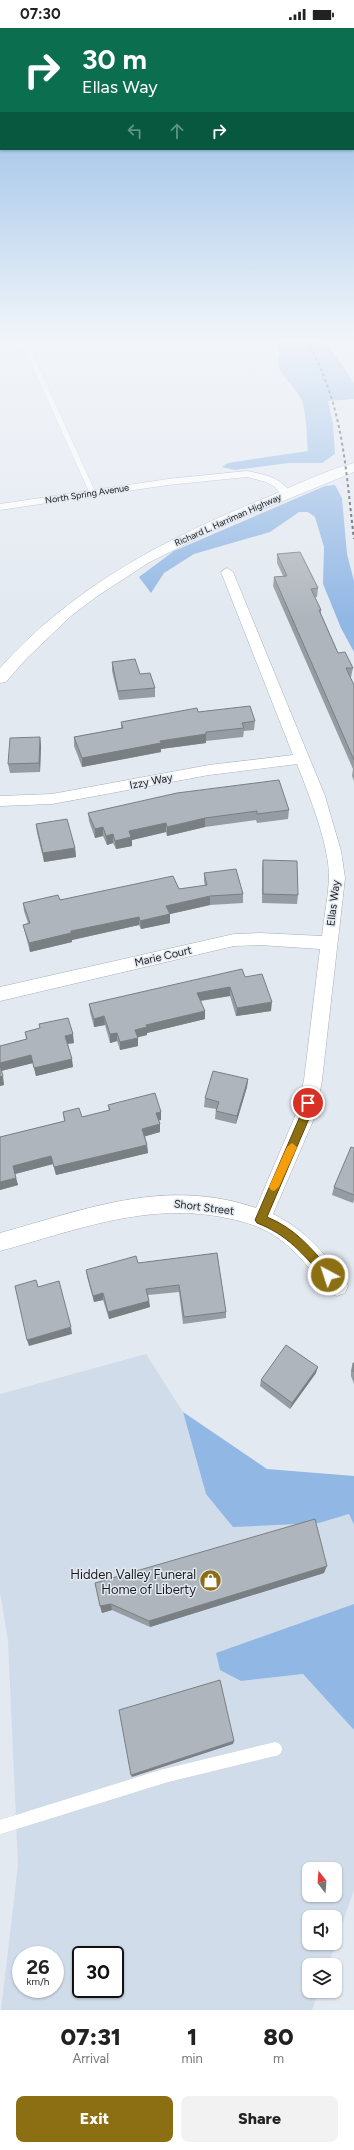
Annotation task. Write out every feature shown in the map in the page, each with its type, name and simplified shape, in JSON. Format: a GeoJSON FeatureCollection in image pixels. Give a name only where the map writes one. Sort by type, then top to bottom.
{"type":"FeatureCollection","features":[{"type":"Feature","properties":{"kind":"main road","name":"Richard L. Harriman Highway"},"geometry":{"type":"LineString","coordinates":[[0,678],[24,649],[57,620],[108,582],[198,532],[354,467]]}},
{"type":"Feature","properties":{"kind":"street","name":"North Spring Avenue"},"geometry":{"type":"LineString","coordinates":[[0,507],[168,482],[247,474],[270,479],[279,485],[287,495]]}},
{"type":"Feature","properties":{"kind":"street","name":"Ellas Way"},"geometry":{"type":"LineString","coordinates":[[227,572],[303,760],[327,824],[336,871],[336,901],[328,942],[313,1080],[306,1114],[261,1220]]}},
{"type":"Feature","properties":{"kind":"street","name":"Izzy Way"},"geometry":{"type":"LineString","coordinates":[[0,801],[52,799],[209,770],[303,760]]}},
{"type":"Feature","properties":{"kind":"street","name":"Marie Court"},"geometry":{"type":"LineString","coordinates":[[0,994],[234,940],[260,939],[328,942]]}},
{"type":"Feature","properties":{"kind":"street","name":"Short Street"},"geometry":{"type":"LineString","coordinates":[[0,1242],[148,1203],[189,1203],[244,1213],[276,1226],[300,1243],[337,1286]]}},
{"type":"Feature","properties":{"kind":"lane"},"geometry":{"type":"LineString","coordinates":[[66,433],[93,494]]}},
{"type":"Feature","properties":{"kind":"lane"},"geometry":{"type":"LineString","coordinates":[[0,1827],[164,1776],[275,1749]]}},
{"type":"Feature","properties":{"kind":"shaded area"},"geometry":{"type":"Polygon","coordinates":[[[306,433],[334,433],[335,454],[322,463],[289,463],[235,470],[222,467],[228,463],[308,451],[306,433]]]}},
{"type":"Feature","properties":{"kind":"shaded area"},"geometry":{"type":"Polygon","coordinates":[[[335,485],[342,498],[347,554],[354,581],[354,652],[341,628],[323,584],[324,547],[315,517],[308,512],[299,512],[270,532],[194,554],[164,573],[151,593],[139,577],[174,551],[325,486],[335,485]]]}},
{"type":"Feature","properties":{"kind":"shaded area"},"geometry":{"type":"Polygon","coordinates":[[[146,1354],[183,1412],[206,1494],[319,1523],[349,1514],[354,1525],[354,1604],[216,1653],[241,1681],[303,1674],[354,1730],[354,1890],[342,1925],[342,1910],[302,1910],[302,1950],[333,1950],[330,1958],[302,1958],[302,1998],[316,1998],[312,2010],[1,2010],[18,1865],[8,1641],[0,1592],[0,1394],[146,1354]]]}},
{"type":"Feature","properties":{"kind":"shaded area"},"geometry":{"type":"Polygon","coordinates":[[[183,1412],[267,1469],[354,1476],[354,1525],[349,1514],[319,1523],[233,1527],[206,1494],[183,1412]]]}},
{"type":"Feature","properties":{"kind":"shaded area"},"geometry":{"type":"Polygon","coordinates":[[[354,1604],[354,1730],[303,1674],[241,1681],[220,1670],[216,1653],[354,1604]]]}},
{"type":"Feature","properties":{"kind":"building"},"geometry":{"type":"Polygon","coordinates":[[[300,552],[318,588],[311,589],[338,653],[345,652],[353,668],[346,668],[354,685],[354,760],[274,577],[287,576],[277,554],[300,552]]]}},
{"type":"Feature","properties":{"kind":"building"},"geometry":{"type":"Polygon","coordinates":[[[135,659],[140,674],[150,673],[155,688],[118,691],[112,662],[135,659]]]}},
{"type":"Feature","properties":{"kind":"building"},"geometry":{"type":"Polygon","coordinates":[[[250,706],[255,721],[242,723],[244,728],[206,732],[206,734],[160,741],[161,743],[82,758],[74,737],[123,728],[121,722],[197,708],[198,712],[250,706]]]}},
{"type":"Feature","properties":{"kind":"building"},"geometry":{"type":"Polygon","coordinates":[[[40,737],[39,763],[8,764],[10,738],[40,737]]]}},
{"type":"Feature","properties":{"kind":"building"},"geometry":{"type":"Polygon","coordinates":[[[279,780],[289,810],[257,814],[257,811],[205,818],[167,827],[166,823],[129,831],[131,837],[115,841],[113,834],[106,836],[103,827],[95,829],[88,813],[177,793],[279,780]]]}},
{"type":"Feature","properties":{"kind":"building"},"geometry":{"type":"Polygon","coordinates":[[[67,819],[75,848],[43,853],[36,824],[67,819]]]}},
{"type":"Feature","properties":{"kind":"building"},"geometry":{"type":"Polygon","coordinates":[[[263,860],[297,861],[298,895],[263,894],[263,860]]]}},
{"type":"Feature","properties":{"kind":"building"},"geometry":{"type":"Polygon","coordinates":[[[236,869],[243,894],[210,896],[166,906],[170,914],[140,921],[139,917],[71,931],[71,933],[29,943],[23,925],[30,923],[23,903],[58,895],[60,900],[173,876],[179,889],[207,885],[204,873],[236,869]]]}},
{"type":"Feature","properties":{"kind":"building"},"geometry":{"type":"Polygon","coordinates":[[[242,969],[245,977],[262,974],[272,1002],[237,1008],[230,987],[197,993],[205,1011],[146,1025],[147,1027],[135,1030],[138,1038],[120,1042],[117,1033],[110,1034],[104,1016],[94,1019],[89,1004],[242,969]]]}},
{"type":"Feature","properties":{"kind":"building"},"geometry":{"type":"Polygon","coordinates":[[[68,1018],[73,1034],[65,1036],[72,1059],[34,1068],[31,1055],[0,1063],[0,1046],[27,1039],[25,1032],[40,1028],[39,1024],[68,1018]]]}},
{"type":"Feature","properties":{"kind":"building"},"geometry":{"type":"Polygon","coordinates":[[[0,1065],[3,1076],[0,1077],[0,1065]]]}},
{"type":"Feature","properties":{"kind":"building"},"geometry":{"type":"Polygon","coordinates":[[[213,1071],[248,1079],[237,1116],[216,1111],[219,1102],[205,1098],[213,1071]]]}},
{"type":"Feature","properties":{"kind":"building"},"geometry":{"type":"Polygon","coordinates":[[[155,1093],[161,1112],[156,1113],[160,1124],[142,1129],[147,1145],[54,1167],[51,1156],[13,1166],[16,1178],[0,1182],[0,1137],[65,1121],[63,1112],[79,1108],[82,1117],[110,1110],[108,1105],[155,1093]]]}},
{"type":"Feature","properties":{"kind":"building"},"geometry":{"type":"Polygon","coordinates":[[[351,1147],[354,1148],[354,1195],[334,1187],[351,1147]]]}},
{"type":"Feature","properties":{"kind":"building"},"geometry":{"type":"Polygon","coordinates":[[[217,1253],[226,1312],[184,1317],[179,1285],[146,1289],[149,1301],[108,1312],[103,1293],[93,1296],[86,1270],[136,1256],[138,1263],[217,1253]]]}},
{"type":"Feature","properties":{"kind":"building"},"geometry":{"type":"Polygon","coordinates":[[[36,1280],[38,1287],[59,1281],[71,1327],[27,1340],[15,1286],[36,1280]]]}},
{"type":"Feature","properties":{"kind":"building"},"geometry":{"type":"Polygon","coordinates":[[[286,1345],[318,1367],[292,1403],[261,1380],[286,1345]]]}},
{"type":"Feature","properties":{"kind":"building","name":"Hidden Valley Funeral Home of Liberty"},"geometry":{"type":"Polygon","coordinates":[[[315,1519],[327,1566],[149,1621],[111,1604],[100,1606],[95,1583],[315,1519]]]}},
{"type":"Feature","properties":{"kind":"building"},"geometry":{"type":"Polygon","coordinates":[[[220,1680],[234,1741],[131,1775],[119,1710],[220,1680]]]}},
{"type":"Feature","properties":{"kind":"railway"},"geometry":{"type":"LineString","coordinates":[[340,433],[354,539]]}},
{"type":"Feature","properties":{"kind":"slow traffic"},"geometry":{"type":"LineString","coordinates":[[274,1187],[292,1147]]}},
{"type":"Feature","properties":{"kind":"place","name":"Hidden Valley Funeral Home of Liberty"},"geometry":{"type":"Point","coordinates":[211,1581]}},
{"type":"Feature","properties":{"kind":"route"},"geometry":{"type":"LineString","coordinates":[[308,1103],[306,1114],[261,1220],[276,1226],[300,1243],[328,1275]]}}]}
